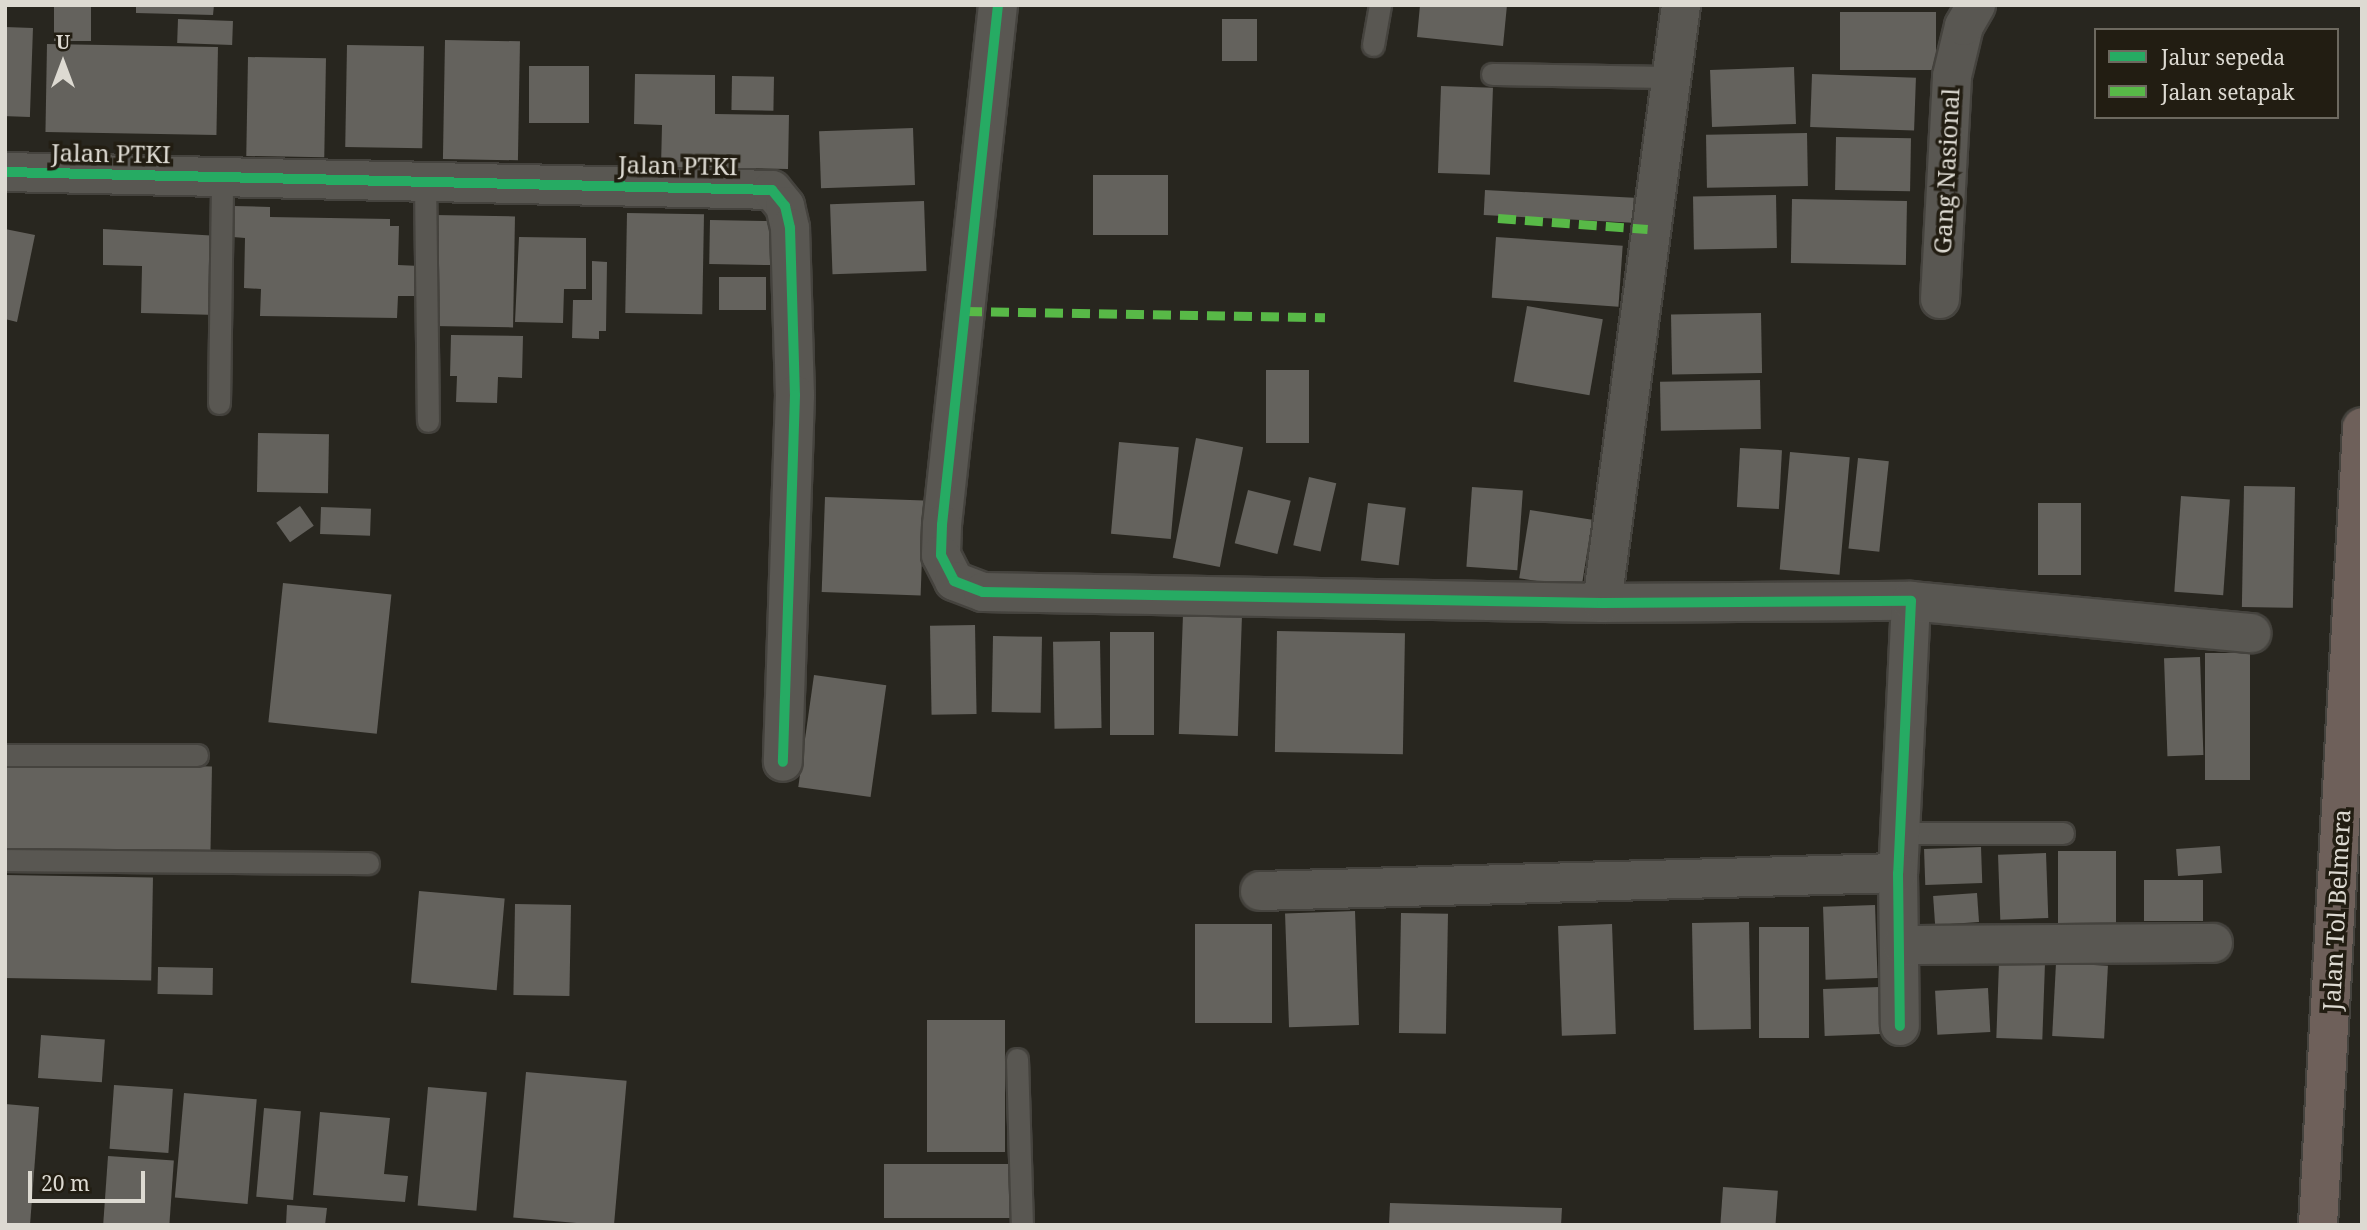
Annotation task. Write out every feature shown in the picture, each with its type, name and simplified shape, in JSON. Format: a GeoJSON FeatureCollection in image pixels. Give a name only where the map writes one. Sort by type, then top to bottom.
{"type":"FeatureCollection","features":[{"type":"Feature","properties":{"kind":"highway","name":"Jalan Tol Belmera"},"geometry":{"type":"LineString","coordinates":[[2318,1225],[2362,427]]}},
{"type":"Feature","properties":{"kind":"street"},"geometry":{"type":"LineString","coordinates":[[998,5],[942,525],[941,555],[954,581],[983,592],[1602,603],[1911,601],[2251,633]]}},
{"type":"Feature","properties":{"kind":"street"},"geometry":{"type":"LineString","coordinates":[[1602,603],[1668,77],[1681,5]]}},
{"type":"Feature","properties":{"kind":"street","name":"Gang Nasional"},"geometry":{"type":"LineString","coordinates":[[1940,299],[1950,88],[1965,26],[1976,5]]}},
{"type":"Feature","properties":{"kind":"street","name":"Jalan PTKI"},"geometry":{"type":"LineString","coordinates":[[5,172],[772,190],[785,206],[790,228],[796,439],[783,762]]}},
{"type":"Feature","properties":{"kind":"street"},"geometry":{"type":"LineString","coordinates":[[1900,1026],[1902,945],[1898,873],[1911,601]]}},
{"type":"Feature","properties":{"kind":"street"},"geometry":{"type":"LineString","coordinates":[[1260,891],[1898,873]]}},
{"type":"Feature","properties":{"kind":"street"},"geometry":{"type":"LineString","coordinates":[[1902,945],[2213,943]]}},
{"type":"Feature","properties":{"kind":"lane"},"geometry":{"type":"LineString","coordinates":[[1373,45],[1380,5]]}},
{"type":"Feature","properties":{"kind":"lane"},"geometry":{"type":"LineString","coordinates":[[1492,74],[1668,77]]}},
{"type":"Feature","properties":{"kind":"lane"},"geometry":{"type":"LineString","coordinates":[[219,403],[222,177]]}},
{"type":"Feature","properties":{"kind":"lane"},"geometry":{"type":"LineString","coordinates":[[425,181],[428,421]]}},
{"type":"Feature","properties":{"kind":"lane"},"geometry":{"type":"LineString","coordinates":[[5,755],[197,755]]}},
{"type":"Feature","properties":{"kind":"lane"},"geometry":{"type":"LineString","coordinates":[[1900,833],[2063,833]]}},
{"type":"Feature","properties":{"kind":"lane"},"geometry":{"type":"LineString","coordinates":[[5,860],[368,863]]}},
{"type":"Feature","properties":{"kind":"lane"},"geometry":{"type":"LineString","coordinates":[[1017,1059],[1022,1225]]}},
{"type":"Feature","properties":{"kind":"building"},"geometry":{"type":"Polygon","coordinates":[[[54,5],[91,5],[91,41],[54,41],[54,5]]]}},
{"type":"Feature","properties":{"kind":"building"},"geometry":{"type":"Polygon","coordinates":[[[136,5],[214,5],[213,15],[136,13],[136,5]]]}},
{"type":"Feature","properties":{"kind":"building"},"geometry":{"type":"Polygon","coordinates":[[[1420,5],[1507,5],[1503,46],[1417,37],[1420,5]]]}},
{"type":"Feature","properties":{"kind":"building"},"geometry":{"type":"Polygon","coordinates":[[[1840,12],[1936,12],[1936,70],[1840,70],[1840,12]]]}},
{"type":"Feature","properties":{"kind":"building"},"geometry":{"type":"Polygon","coordinates":[[[178,19],[233,21],[232,45],[177,43],[178,19]]]}},
{"type":"Feature","properties":{"kind":"building"},"geometry":{"type":"Polygon","coordinates":[[[1222,19],[1257,19],[1257,61],[1222,61],[1222,19]]]}},
{"type":"Feature","properties":{"kind":"building"},"geometry":{"type":"Polygon","coordinates":[[[5,27],[33,28],[30,117],[5,116],[5,27]]]}},
{"type":"Feature","properties":{"kind":"building"},"geometry":{"type":"Polygon","coordinates":[[[445,40],[520,41],[518,160],[443,159],[445,40]]]}},
{"type":"Feature","properties":{"kind":"building"},"geometry":{"type":"Polygon","coordinates":[[[47,44],[218,47],[216,135],[45,132],[47,44]]]}},
{"type":"Feature","properties":{"kind":"building"},"geometry":{"type":"Polygon","coordinates":[[[347,45],[424,46],[422,148],[345,147],[347,45]]]}},
{"type":"Feature","properties":{"kind":"building"},"geometry":{"type":"Polygon","coordinates":[[[248,57],[326,58],[324,157],[246,156],[248,57]]]}},
{"type":"Feature","properties":{"kind":"building"},"geometry":{"type":"Polygon","coordinates":[[[529,66],[589,66],[589,123],[529,123],[529,66]]]}},
{"type":"Feature","properties":{"kind":"building"},"geometry":{"type":"Polygon","coordinates":[[[1794,67],[1796,124],[1712,127],[1710,70],[1794,67]]]}},
{"type":"Feature","properties":{"kind":"building"},"geometry":{"type":"Polygon","coordinates":[[[635,74],[715,75],[715,114],[789,115],[788,169],[661,167],[662,125],[634,124],[635,74]]]}},
{"type":"Feature","properties":{"kind":"building"},"geometry":{"type":"Polygon","coordinates":[[[1812,74],[1916,78],[1914,131],[1810,127],[1812,74]]]}},
{"type":"Feature","properties":{"kind":"building"},"geometry":{"type":"Polygon","coordinates":[[[732,76],[774,77],[773,111],[731,110],[732,76]]]}},
{"type":"Feature","properties":{"kind":"building"},"geometry":{"type":"Polygon","coordinates":[[[1441,86],[1493,88],[1490,175],[1438,173],[1441,86]]]}},
{"type":"Feature","properties":{"kind":"building"},"geometry":{"type":"Polygon","coordinates":[[[913,128],[915,185],[821,188],[819,131],[913,128]]]}},
{"type":"Feature","properties":{"kind":"building"},"geometry":{"type":"Polygon","coordinates":[[[1807,133],[1808,186],[1707,188],[1706,135],[1807,133]]]}},
{"type":"Feature","properties":{"kind":"building"},"geometry":{"type":"Polygon","coordinates":[[[1836,137],[1911,138],[1910,191],[1835,190],[1836,137]]]}},
{"type":"Feature","properties":{"kind":"building"},"geometry":{"type":"Polygon","coordinates":[[[1093,175],[1168,175],[1168,235],[1093,235],[1093,175]]]}},
{"type":"Feature","properties":{"kind":"building"},"geometry":{"type":"Polygon","coordinates":[[[1485,190],[1634,198],[1632,223],[1484,215],[1485,190]]]}},
{"type":"Feature","properties":{"kind":"building"},"geometry":{"type":"Polygon","coordinates":[[[1776,195],[1777,248],[1694,249],[1693,196],[1776,195]]]}},
{"type":"Feature","properties":{"kind":"building"},"geometry":{"type":"Polygon","coordinates":[[[1792,199],[1907,201],[1906,265],[1791,263],[1792,199]]]}},
{"type":"Feature","properties":{"kind":"building"},"geometry":{"type":"Polygon","coordinates":[[[924,201],[926,271],[833,274],[830,204],[924,201]]]}},
{"type":"Feature","properties":{"kind":"building"},"geometry":{"type":"Polygon","coordinates":[[[233,206],[270,207],[270,217],[390,219],[390,226],[399,226],[398,265],[420,266],[420,296],[398,296],[397,318],[260,316],[261,289],[244,288],[245,238],[233,237],[233,206]]]}},
{"type":"Feature","properties":{"kind":"building"},"geometry":{"type":"Polygon","coordinates":[[[627,213],[704,214],[702,314],[625,313],[627,213]]]}},
{"type":"Feature","properties":{"kind":"building"},"geometry":{"type":"Polygon","coordinates":[[[434,215],[515,216],[513,327],[432,326],[434,215]]]}},
{"type":"Feature","properties":{"kind":"building"},"geometry":{"type":"Polygon","coordinates":[[[710,220],[772,221],[771,265],[709,264],[710,220]]]}},
{"type":"Feature","properties":{"kind":"building"},"geometry":{"type":"Polygon","coordinates":[[[5,229],[35,235],[17,322],[5,319],[5,229]]]}},
{"type":"Feature","properties":{"kind":"building"},"geometry":{"type":"Polygon","coordinates":[[[103,229],[219,236],[217,315],[141,313],[142,266],[103,265],[103,229]]]}},
{"type":"Feature","properties":{"kind":"building"},"geometry":{"type":"Polygon","coordinates":[[[519,237],[586,238],[586,289],[564,289],[563,323],[515,322],[519,237]]]}},
{"type":"Feature","properties":{"kind":"building"},"geometry":{"type":"Polygon","coordinates":[[[1496,237],[1623,246],[1618,307],[1492,298],[1496,237]]]}},
{"type":"Feature","properties":{"kind":"building"},"geometry":{"type":"Polygon","coordinates":[[[592,261],[607,262],[606,331],[599,331],[599,339],[572,338],[573,300],[592,300],[592,261]]]}},
{"type":"Feature","properties":{"kind":"building"},"geometry":{"type":"Polygon","coordinates":[[[719,277],[766,277],[766,310],[719,310],[719,277]]]}},
{"type":"Feature","properties":{"kind":"building"},"geometry":{"type":"Polygon","coordinates":[[[1527,306],[1603,319],[1589,395],[1514,382],[1527,306]]]}},
{"type":"Feature","properties":{"kind":"building"},"geometry":{"type":"Polygon","coordinates":[[[1761,313],[1762,373],[1672,375],[1671,315],[1761,313]]]}},
{"type":"Feature","properties":{"kind":"building"},"geometry":{"type":"Polygon","coordinates":[[[451,335],[523,336],[522,378],[498,377],[497,403],[456,402],[457,376],[450,376],[451,335]]]}},
{"type":"Feature","properties":{"kind":"building"},"geometry":{"type":"Polygon","coordinates":[[[1266,370],[1309,370],[1309,443],[1266,443],[1266,370]]]}},
{"type":"Feature","properties":{"kind":"building"},"geometry":{"type":"Polygon","coordinates":[[[1760,380],[1761,429],[1661,431],[1660,382],[1760,380]]]}},
{"type":"Feature","properties":{"kind":"building"},"geometry":{"type":"Polygon","coordinates":[[[258,433],[329,434],[328,493],[257,492],[258,433]]]}},
{"type":"Feature","properties":{"kind":"building"},"geometry":{"type":"Polygon","coordinates":[[[1196,438],[1243,447],[1220,567],[1173,558],[1196,438]]]}},
{"type":"Feature","properties":{"kind":"building"},"geometry":{"type":"Polygon","coordinates":[[[1119,442],[1179,447],[1171,539],[1111,534],[1119,442]]]}},
{"type":"Feature","properties":{"kind":"building"},"geometry":{"type":"Polygon","coordinates":[[[1740,448],[1782,450],[1779,509],[1737,507],[1740,448]]]}},
{"type":"Feature","properties":{"kind":"building"},"geometry":{"type":"Polygon","coordinates":[[[1790,452],[1850,457],[1839,575],[1780,570],[1790,452]]]}},
{"type":"Feature","properties":{"kind":"building"},"geometry":{"type":"Polygon","coordinates":[[[1858,458],[1889,461],[1879,552],[1848,549],[1858,458]]]}},
{"type":"Feature","properties":{"kind":"building"},"geometry":{"type":"Polygon","coordinates":[[[1309,477],[1336,483],[1321,552],[1293,545],[1309,477]]]}},
{"type":"Feature","properties":{"kind":"building"},"geometry":{"type":"Polygon","coordinates":[[[2244,486],[2295,487],[2293,608],[2242,607],[2244,486]]]}},
{"type":"Feature","properties":{"kind":"building"},"geometry":{"type":"Polygon","coordinates":[[[1472,487],[1523,491],[1517,570],[1466,567],[1472,487]]]}},
{"type":"Feature","properties":{"kind":"building"},"geometry":{"type":"Polygon","coordinates":[[[1248,490],[1291,501],[1277,554],[1235,543],[1248,490]]]}},
{"type":"Feature","properties":{"kind":"building"},"geometry":{"type":"Polygon","coordinates":[[[2181,496],[2230,499],[2223,595],[2174,592],[2181,496]]]}},
{"type":"Feature","properties":{"kind":"building"},"geometry":{"type":"Polygon","coordinates":[[[825,497],[924,500],[921,595],[822,592],[825,497]]]}},
{"type":"Feature","properties":{"kind":"building"},"geometry":{"type":"Polygon","coordinates":[[[1368,503],[1406,508],[1399,565],[1361,561],[1368,503]]]}},
{"type":"Feature","properties":{"kind":"building"},"geometry":{"type":"Polygon","coordinates":[[[2038,503],[2081,503],[2081,575],[2038,575],[2038,503]]]}},
{"type":"Feature","properties":{"kind":"building"},"geometry":{"type":"Polygon","coordinates":[[[300,506],[314,526],[290,542],[276,523],[300,506]]]}},
{"type":"Feature","properties":{"kind":"building"},"geometry":{"type":"Polygon","coordinates":[[[321,507],[371,509],[370,536],[320,534],[321,507]]]}},
{"type":"Feature","properties":{"kind":"building"},"geometry":{"type":"Polygon","coordinates":[[[1530,510],[1592,520],[1581,588],[1519,578],[1530,510]]]}},
{"type":"Feature","properties":{"kind":"building"},"geometry":{"type":"Polygon","coordinates":[[[283,583],[391,594],[377,734],[268,722],[283,583]]]}},
{"type":"Feature","properties":{"kind":"building"},"geometry":{"type":"Polygon","coordinates":[[[1183,614],[1242,616],[1238,736],[1179,734],[1183,614]]]}},
{"type":"Feature","properties":{"kind":"building"},"geometry":{"type":"Polygon","coordinates":[[[975,625],[977,714],[932,715],[930,626],[975,625]]]}},
{"type":"Feature","properties":{"kind":"building"},"geometry":{"type":"Polygon","coordinates":[[[1277,631],[1405,633],[1403,754],[1275,752],[1277,631]]]}},
{"type":"Feature","properties":{"kind":"building"},"geometry":{"type":"Polygon","coordinates":[[[1110,632],[1154,632],[1154,735],[1110,735],[1110,632]]]}},
{"type":"Feature","properties":{"kind":"building"},"geometry":{"type":"Polygon","coordinates":[[[993,636],[1042,637],[1041,713],[992,712],[993,636]]]}},
{"type":"Feature","properties":{"kind":"building"},"geometry":{"type":"Polygon","coordinates":[[[1100,641],[1102,728],[1055,729],[1053,642],[1100,641]]]}},
{"type":"Feature","properties":{"kind":"building"},"geometry":{"type":"Polygon","coordinates":[[[2205,653],[2250,653],[2250,780],[2205,780],[2205,653]]]}},
{"type":"Feature","properties":{"kind":"building"},"geometry":{"type":"Polygon","coordinates":[[[2200,657],[2203,755],[2167,756],[2164,658],[2200,657]]]}},
{"type":"Feature","properties":{"kind":"building"},"geometry":{"type":"Polygon","coordinates":[[[814,675],[886,685],[871,797],[798,787],[814,675]]]}},
{"type":"Feature","properties":{"kind":"building"},"geometry":{"type":"Polygon","coordinates":[[[5,763],[212,767],[210,853],[5,849],[5,763]]]}},
{"type":"Feature","properties":{"kind":"building"},"geometry":{"type":"Polygon","coordinates":[[[2220,846],[2222,873],[2178,876],[2176,849],[2220,846]]]}},
{"type":"Feature","properties":{"kind":"building"},"geometry":{"type":"Polygon","coordinates":[[[1981,847],[1982,883],[1925,885],[1924,849],[1981,847]]]}},
{"type":"Feature","properties":{"kind":"building"},"geometry":{"type":"Polygon","coordinates":[[[2058,851],[2116,851],[2116,924],[2058,924],[2058,851]]]}},
{"type":"Feature","properties":{"kind":"building"},"geometry":{"type":"Polygon","coordinates":[[[2046,853],[2048,918],[2000,920],[1998,855],[2046,853]]]}},
{"type":"Feature","properties":{"kind":"building"},"geometry":{"type":"Polygon","coordinates":[[[5,875],[153,878],[151,981],[5,978],[5,875]]]}},
{"type":"Feature","properties":{"kind":"building"},"geometry":{"type":"Polygon","coordinates":[[[2144,880],[2203,880],[2203,921],[2144,921],[2144,880]]]}},
{"type":"Feature","properties":{"kind":"building"},"geometry":{"type":"Polygon","coordinates":[[[419,891],[505,898],[497,990],[411,983],[419,891]]]}},
{"type":"Feature","properties":{"kind":"building"},"geometry":{"type":"Polygon","coordinates":[[[1977,893],[1979,922],[1935,925],[1933,896],[1977,893]]]}},
{"type":"Feature","properties":{"kind":"building"},"geometry":{"type":"Polygon","coordinates":[[[515,904],[571,905],[569,996],[513,995],[515,904]]]}},
{"type":"Feature","properties":{"kind":"building"},"geometry":{"type":"Polygon","coordinates":[[[1875,905],[1878,978],[1826,980],[1823,907],[1875,905]]]}},
{"type":"Feature","properties":{"kind":"building"},"geometry":{"type":"Polygon","coordinates":[[[1355,911],[1359,1025],[1289,1027],[1285,913],[1355,911]]]}},
{"type":"Feature","properties":{"kind":"building"},"geometry":{"type":"Polygon","coordinates":[[[1401,913],[1448,914],[1446,1034],[1399,1033],[1401,913]]]}},
{"type":"Feature","properties":{"kind":"building"},"geometry":{"type":"Polygon","coordinates":[[[1749,922],[1751,1029],[1694,1030],[1692,923],[1749,922]]]}},
{"type":"Feature","properties":{"kind":"building"},"geometry":{"type":"Polygon","coordinates":[[[1195,924],[1272,924],[1272,1023],[1195,1023],[1195,924]]]}},
{"type":"Feature","properties":{"kind":"building"},"geometry":{"type":"Polygon","coordinates":[[[1612,924],[1616,1034],[1562,1036],[1558,926],[1612,924]]]}},
{"type":"Feature","properties":{"kind":"building"},"geometry":{"type":"Polygon","coordinates":[[[1759,927],[1809,927],[1809,1038],[1759,1038],[1759,927]]]}},
{"type":"Feature","properties":{"kind":"building"},"geometry":{"type":"Polygon","coordinates":[[[1999,962],[2045,964],[2042,1040],[1996,1038],[1999,962]]]}},
{"type":"Feature","properties":{"kind":"building"},"geometry":{"type":"Polygon","coordinates":[[[2056,963],[2108,966],[2104,1039],[2052,1036],[2056,963]]]}},
{"type":"Feature","properties":{"kind":"building"},"geometry":{"type":"Polygon","coordinates":[[[158,967],[213,968],[213,995],[158,994],[158,967]]]}},
{"type":"Feature","properties":{"kind":"building"},"geometry":{"type":"Polygon","coordinates":[[[1879,987],[1881,1034],[1825,1036],[1823,989],[1879,987]]]}},
{"type":"Feature","properties":{"kind":"building"},"geometry":{"type":"Polygon","coordinates":[[[1988,988],[1990,1032],[1937,1035],[1935,991],[1988,988]]]}},
{"type":"Feature","properties":{"kind":"building"},"geometry":{"type":"Polygon","coordinates":[[[927,1020],[1005,1020],[1005,1152],[927,1152],[927,1020]]]}},
{"type":"Feature","properties":{"kind":"building"},"geometry":{"type":"Polygon","coordinates":[[[41,1035],[105,1039],[102,1082],[38,1078],[41,1035]]]}},
{"type":"Feature","properties":{"kind":"building"},"geometry":{"type":"Polygon","coordinates":[[[526,1072],[627,1081],[614,1225],[513,1217],[526,1072]]]}},
{"type":"Feature","properties":{"kind":"building"},"geometry":{"type":"Polygon","coordinates":[[[114,1085],[173,1089],[168,1153],[110,1149],[114,1085]]]}},
{"type":"Feature","properties":{"kind":"building"},"geometry":{"type":"Polygon","coordinates":[[[428,1087],[487,1092],[476,1211],[418,1206],[428,1087]]]}},
{"type":"Feature","properties":{"kind":"building"},"geometry":{"type":"Polygon","coordinates":[[[184,1093],[257,1099],[248,1204],[175,1198],[184,1093]]]}},
{"type":"Feature","properties":{"kind":"building"},"geometry":{"type":"Polygon","coordinates":[[[5,1104],[39,1107],[30,1225],[5,1225],[5,1104]]]}},
{"type":"Feature","properties":{"kind":"building"},"geometry":{"type":"Polygon","coordinates":[[[264,1108],[301,1111],[293,1200],[256,1197],[264,1108]]]}},
{"type":"Feature","properties":{"kind":"building"},"geometry":{"type":"Polygon","coordinates":[[[320,1112],[390,1118],[384,1174],[408,1176],[405,1202],[313,1195],[320,1112]]]}},
{"type":"Feature","properties":{"kind":"building"},"geometry":{"type":"Polygon","coordinates":[[[108,1156],[174,1161],[169,1225],[103,1225],[108,1156]]]}},
{"type":"Feature","properties":{"kind":"building"},"geometry":{"type":"Polygon","coordinates":[[[884,1164],[1011,1164],[1011,1218],[884,1218],[884,1164]]]}},
{"type":"Feature","properties":{"kind":"building"},"geometry":{"type":"Polygon","coordinates":[[[1723,1187],[1778,1191],[1775,1225],[1720,1225],[1723,1187]]]}},
{"type":"Feature","properties":{"kind":"building"},"geometry":{"type":"Polygon","coordinates":[[[1390,1203],[1562,1208],[1561,1225],[1389,1225],[1390,1203]]]}},
{"type":"Feature","properties":{"kind":"building"},"geometry":{"type":"Polygon","coordinates":[[[287,1205],[327,1208],[325,1225],[286,1225],[287,1205]]]}},
{"type":"Feature","properties":{"kind":"marked path"},"geometry":{"type":"LineString","coordinates":[[1498,218],[1648,229]]}},
{"type":"Feature","properties":{"kind":"marked path"},"geometry":{"type":"LineString","coordinates":[[964,311],[1325,317]]}},
{"type":"Feature","properties":{"kind":"cycle path"},"geometry":{"type":"LineString","coordinates":[[998,5],[942,525],[941,555],[954,581],[983,592],[1602,603],[1911,601],[1898,873],[1900,1026]]}},
{"type":"Feature","properties":{"kind":"cycle path"},"geometry":{"type":"LineString","coordinates":[[5,172],[772,190],[785,206],[790,228],[795,395],[783,762]]}}]}
